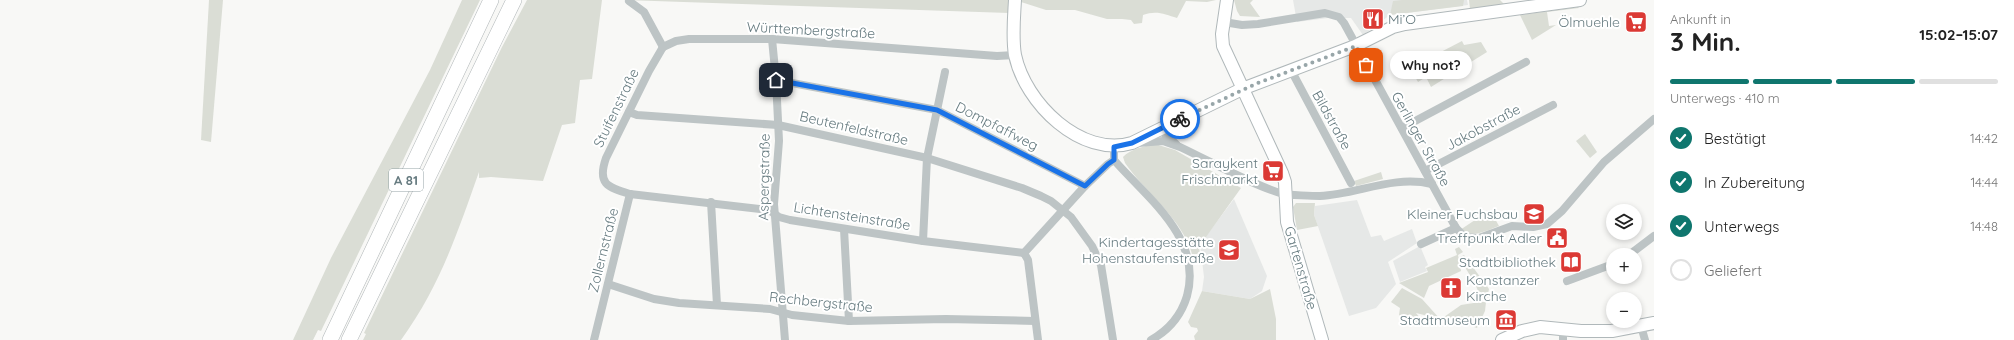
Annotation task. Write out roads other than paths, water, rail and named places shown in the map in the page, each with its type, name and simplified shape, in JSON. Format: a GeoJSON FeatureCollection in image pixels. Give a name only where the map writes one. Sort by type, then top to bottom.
{"type":"FeatureCollection","features":[{"type":"Feature","properties":{"kind":"highway","name":"A 81"},"geometry":{"type":"LineString","coordinates":[[480,23],[477,13],[484,0]]}},
{"type":"Feature","properties":{"kind":"highway","name":"A 81"},"geometry":{"type":"LineString","coordinates":[[331,338],[491,0]]}},
{"type":"Feature","properties":{"kind":"highway","name":"A 81"},"geometry":{"type":"LineString","coordinates":[[350,337],[445,138],[514,0]]}},
{"type":"Feature","properties":{"kind":"street"},"geometry":{"type":"LineString","coordinates":[[1015,0],[1015,55],[1024,76],[1033,94],[1060,124],[1080,139],[1091,143],[1114,147],[1132,143],[1163,141],[1180,147],[1285,195],[1319,196],[1336,194],[1395,181],[1432,184]]}},
{"type":"Feature","properties":{"kind":"street","name":"Gartenstraße"},"geometry":{"type":"LineString","coordinates":[[1226,0],[1222,34],[1224,46],[1242,89],[1277,160],[1285,182],[1287,222],[1322,340]]}},
{"type":"Feature","properties":{"kind":"street"},"geometry":{"type":"LineString","coordinates":[[1132,143],[1242,89],[1356,46],[1393,27],[1405,24],[1580,0]]}},
{"type":"Feature","properties":{"kind":"street"},"geometry":{"type":"LineString","coordinates":[[630,1],[644,12],[663,47]]}},
{"type":"Feature","properties":{"kind":"street","name":"Gerlinger Straße"},"geometry":{"type":"LineString","coordinates":[[1224,22],[1250,25],[1330,14],[1342,20],[1456,228]]}},
{"type":"Feature","properties":{"kind":"street","name":"Württembergstraße"},"geometry":{"type":"LineString","coordinates":[[663,47],[676,41],[689,39],[772,39],[997,56],[1015,55]]}},
{"type":"Feature","properties":{"kind":"street","name":"Aspergstraße"},"geometry":{"type":"LineString","coordinates":[[772,39],[779,141],[774,213],[785,340]]}},
{"type":"Feature","properties":{"kind":"street","name":"Stuifenstraße"},"geometry":{"type":"LineString","coordinates":[[605,183],[602,173],[604,163],[648,71],[663,47]]}},
{"type":"Feature","properties":{"kind":"street"},"geometry":{"type":"LineString","coordinates":[[1402,128],[1526,62]]}},
{"type":"Feature","properties":{"kind":"street","name":"Bildstraße"},"geometry":{"type":"LineString","coordinates":[[1291,70],[1351,183]]}},
{"type":"Feature","properties":{"kind":"street"},"geometry":{"type":"LineString","coordinates":[[923,241],[927,158],[945,72]]}},
{"type":"Feature","properties":{"kind":"street","name":"Dompfaffweg"},"geometry":{"type":"LineString","coordinates":[[776,80],[937,110],[1085,186]]}},
{"type":"Feature","properties":{"kind":"street","name":"Jakobstraße"},"geometry":{"type":"LineString","coordinates":[[1425,172],[1553,105]]}},
{"type":"Feature","properties":{"kind":"street","name":"Beutenfeldstraße"},"geometry":{"type":"LineString","coordinates":[[629,112],[637,115],[778,125],[927,158],[1022,188],[1051,201],[1063,210],[1087,237],[1100,265],[1114,340]]}},
{"type":"Feature","properties":{"kind":"street"},"geometry":{"type":"LineString","coordinates":[[1421,244],[1456,228],[1465,237],[1479,238],[1512,226],[1539,226],[1554,220],[1604,162],[1654,119]]}},
{"type":"Feature","properties":{"kind":"street"},"geometry":{"type":"LineString","coordinates":[[1160,130],[1180,147]]}},
{"type":"Feature","properties":{"kind":"street"},"geometry":{"type":"LineString","coordinates":[[1114,147],[1114,160],[1162,211],[1181,238],[1188,258],[1189,289],[1181,311],[1172,324],[1151,340]]}},
{"type":"Feature","properties":{"kind":"street"},"geometry":{"type":"LineString","coordinates":[[1038,340],[1028,260],[1024,253],[1085,186],[1114,160]]}},
{"type":"Feature","properties":{"kind":"street","name":"Zollernstraße"},"geometry":{"type":"LineString","coordinates":[[594,340],[630,194],[614,189],[605,183]]}},
{"type":"Feature","properties":{"kind":"street","name":"Lichtensteinstraße"},"geometry":{"type":"LineString","coordinates":[[630,194],[711,202],[769,210],[790,220],[923,241],[1024,253]]}},
{"type":"Feature","properties":{"kind":"street"},"geometry":{"type":"LineString","coordinates":[[711,202],[716,305]]}},
{"type":"Feature","properties":{"kind":"street"},"geometry":{"type":"LineString","coordinates":[[844,229],[849,321]]}},
{"type":"Feature","properties":{"kind":"street"},"geometry":{"type":"LineString","coordinates":[[1638,248],[1654,236]]}},
{"type":"Feature","properties":{"kind":"street"},"geometry":{"type":"LineString","coordinates":[[1567,281],[1606,267]]}},
{"type":"Feature","properties":{"kind":"street","name":"Rechbergstraße"},"geometry":{"type":"LineString","coordinates":[[608,284],[654,299],[679,303],[770,309],[849,321],[946,319],[1035,321]]}},
{"type":"Feature","properties":{"kind":"street"},"geometry":{"type":"LineString","coordinates":[[1642,326],[1654,323]]}},
{"type":"Feature","properties":{"kind":"street"},"geometry":{"type":"LineString","coordinates":[[1506,338],[1522,331],[1540,327],[1563,335],[1629,328]]}},
{"type":"Feature","properties":{"kind":"street"},"geometry":{"type":"LineString","coordinates":[[1642,328],[1645,340]]}},
{"type":"Feature","properties":{"kind":"place","name":"Mi’O"},"geometry":{"type":"Point","coordinates":[1373,19]}},
{"type":"Feature","properties":{"kind":"place","name":"Ölmuehle"},"geometry":{"type":"Point","coordinates":[1636,22]}},
{"type":"Feature","properties":{"kind":"place","name":"Why not?"},"geometry":{"type":"Point","coordinates":[1366,65]}},
{"type":"Feature","properties":{"kind":"place","name":"Saraykent Frischmarkt"},"geometry":{"type":"Point","coordinates":[1273,171]}},
{"type":"Feature","properties":{"kind":"place","name":"Kleiner Fuchsbau"},"geometry":{"type":"Point","coordinates":[1534,214]}},
{"type":"Feature","properties":{"kind":"place","name":"Treffpunkt Adler"},"geometry":{"type":"Point","coordinates":[1557,238]}},
{"type":"Feature","properties":{"kind":"place","name":"Kindertagesstätte Hohenstaufenstraße"},"geometry":{"type":"Point","coordinates":[1229,250]}},
{"type":"Feature","properties":{"kind":"place","name":"Stadtbibliothek"},"geometry":{"type":"Point","coordinates":[1571,262]}},
{"type":"Feature","properties":{"kind":"place","name":"Konstanzer Kirche"},"geometry":{"type":"Point","coordinates":[1451,288]}},
{"type":"Feature","properties":{"kind":"place","name":"Stadtmuseum"},"geometry":{"type":"Point","coordinates":[1506,320]}}]}
